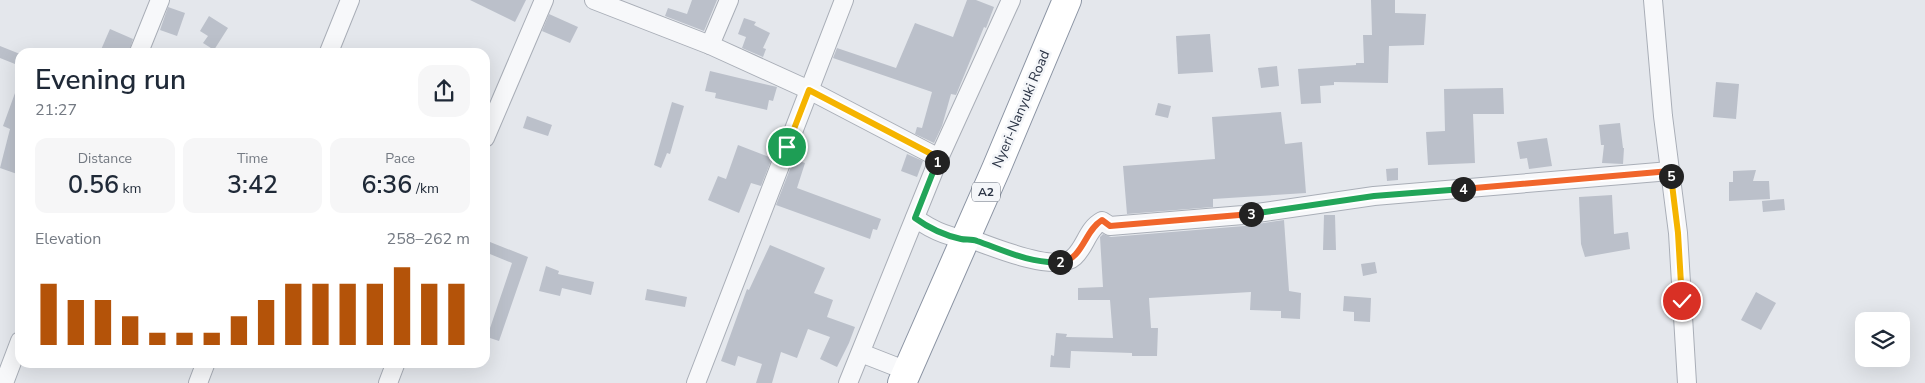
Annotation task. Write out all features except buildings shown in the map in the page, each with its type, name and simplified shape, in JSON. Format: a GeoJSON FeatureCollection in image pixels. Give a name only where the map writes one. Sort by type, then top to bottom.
{"type":"FeatureCollection","features":[{"type":"Feature","properties":{"kind":"highway","name":"Nyeri-Nanyuki Road"},"geometry":{"type":"LineString","coordinates":[[904,377],[969,239],[1067,0]]}},
{"type":"Feature","properties":{"kind":"street"},"geometry":{"type":"LineString","coordinates":[[141,48],[160,0]]}},
{"type":"Feature","properties":{"kind":"street"},"geometry":{"type":"LineString","coordinates":[[331,48],[350,0]]}},
{"type":"Feature","properties":{"kind":"street"},"geometry":{"type":"LineString","coordinates":[[490,126],[544,0]]}},
{"type":"Feature","properties":{"kind":"street"},"geometry":{"type":"LineString","coordinates":[[594,0],[710,45],[809,90],[939,158]]}},
{"type":"Feature","properties":{"kind":"street"},"geometry":{"type":"LineString","coordinates":[[710,45],[729,0]]}},
{"type":"Feature","properties":{"kind":"street"},"geometry":{"type":"LineString","coordinates":[[696,383],[844,0]]}},
{"type":"Feature","properties":{"kind":"street"},"geometry":{"type":"LineString","coordinates":[[848,383],[939,158],[1011,0]]}},
{"type":"Feature","properties":{"kind":"street"},"geometry":{"type":"LineString","coordinates":[[1654,0],[1663,116],[1678,233],[1687,383]]}},
{"type":"Feature","properties":{"kind":"street"},"geometry":{"type":"LineString","coordinates":[[915,218],[931,230],[969,239],[1019,256],[1056,262],[1067,261],[1077,255],[1095,224],[1102,220],[1110,226],[1243,215],[1374,196],[1670,171]]}},
{"type":"Feature","properties":{"kind":"street"},"geometry":{"type":"LineString","coordinates":[[861,353],[904,377]]}},
{"type":"Feature","properties":{"kind":"street"},"geometry":{"type":"LineString","coordinates":[[4,383],[15,354]]}},
{"type":"Feature","properties":{"kind":"street"},"geometry":{"type":"LineString","coordinates":[[198,383],[204,368]]}},
{"type":"Feature","properties":{"kind":"street"},"geometry":{"type":"LineString","coordinates":[[388,383],[394,368]]}},
{"type":"Feature","properties":{"kind":"route"},"geometry":{"type":"LineString","coordinates":[[787,147],[809,90],[939,158],[915,218],[931,230],[962,239],[975,240],[1019,256],[1056,262],[1074,258],[1095,224],[1102,220],[1110,226],[1243,215],[1374,196],[1670,171],[1678,233],[1682,301]]}}]}
